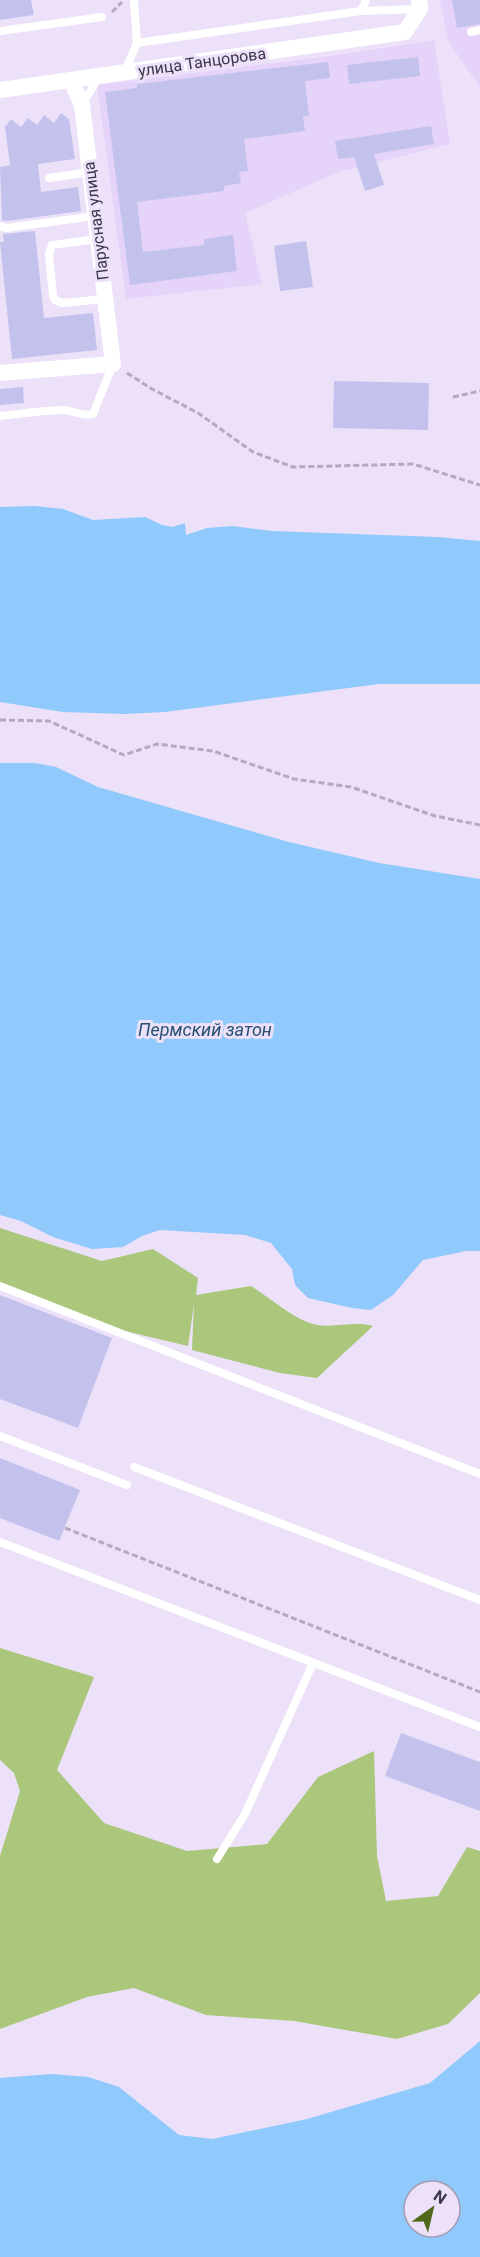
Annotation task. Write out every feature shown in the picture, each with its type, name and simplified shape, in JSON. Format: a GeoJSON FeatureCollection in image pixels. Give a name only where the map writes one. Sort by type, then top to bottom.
{"type":"FeatureCollection","features":[{"type":"Feature","properties":{"kind":"street","name":"улица Танцорова"},"geometry":{"type":"LineString","coordinates":[[0,90],[405,32],[420,4]]}},
{"type":"Feature","properties":{"kind":"street","name":"Парусная улица"},"geometry":{"type":"LineString","coordinates":[[71,80],[82,105],[113,364]]}},
{"type":"Feature","properties":{"kind":"street"},"geometry":{"type":"LineString","coordinates":[[0,373],[113,364]]}},
{"type":"Feature","properties":{"kind":"lane"},"geometry":{"type":"LineString","coordinates":[[124,73],[137,43],[134,0]]}},
{"type":"Feature","properties":{"kind":"lane"},"geometry":{"type":"LineString","coordinates":[[361,11],[366,0]]}},
{"type":"Feature","properties":{"kind":"lane"},"geometry":{"type":"LineString","coordinates":[[137,43],[420,4]]}},
{"type":"Feature","properties":{"kind":"lane"},"geometry":{"type":"LineString","coordinates":[[0,31],[102,17]]}},
{"type":"Feature","properties":{"kind":"lane"},"geometry":{"type":"LineString","coordinates":[[82,105],[99,76]]}},
{"type":"Feature","properties":{"kind":"lane"},"geometry":{"type":"LineString","coordinates":[[49,178],[90,172]]}},
{"type":"Feature","properties":{"kind":"lane"},"geometry":{"type":"LineString","coordinates":[[0,226],[6,228],[95,216]]}},
{"type":"Feature","properties":{"kind":"lane"},"geometry":{"type":"LineString","coordinates":[[98,239],[52,245],[49,254],[53,296],[55,300],[62,303],[105,299]]}},
{"type":"Feature","properties":{"kind":"lane"},"geometry":{"type":"LineString","coordinates":[[0,416],[68,410],[85,416],[93,414],[113,364]]}},
{"type":"Feature","properties":{"kind":"lane"},"geometry":{"type":"LineString","coordinates":[[0,1286],[480,1474]]}},
{"type":"Feature","properties":{"kind":"lane"},"geometry":{"type":"LineString","coordinates":[[0,1436],[127,1485]]}},
{"type":"Feature","properties":{"kind":"lane"},"geometry":{"type":"LineString","coordinates":[[134,1467],[480,1600]]}},
{"type":"Feature","properties":{"kind":"lane"},"geometry":{"type":"LineString","coordinates":[[0,1542],[480,1727]]}},
{"type":"Feature","properties":{"kind":"lane"},"geometry":{"type":"LineString","coordinates":[[217,1859],[245,1814],[313,1663]]}},
{"type":"Feature","properties":{"kind":"path"},"geometry":{"type":"LineString","coordinates":[[102,17],[115,10],[123,0]]}},
{"type":"Feature","properties":{"kind":"path"},"geometry":{"type":"LineString","coordinates":[[113,364],[152,389],[198,413],[253,452],[293,467],[413,464],[480,485]]}},
{"type":"Feature","properties":{"kind":"path"},"geometry":{"type":"LineString","coordinates":[[453,397],[480,391]]}},
{"type":"Feature","properties":{"kind":"path"},"geometry":{"type":"LineString","coordinates":[[0,720],[49,721],[124,755],[157,744],[213,751],[294,779],[351,787],[435,816],[480,825]]}},
{"type":"Feature","properties":{"kind":"path"},"geometry":{"type":"LineString","coordinates":[[64,1528],[480,1692]]}},
{"type":"Feature","properties":{"kind":"shaded area"},"geometry":{"type":"Polygon","coordinates":[[[440,0],[480,0],[480,87],[448,41],[440,0]]]}},
{"type":"Feature","properties":{"kind":"shaded area"},"geometry":{"type":"Polygon","coordinates":[[[434,40],[450,144],[339,172],[245,213],[262,284],[126,299],[97,85],[338,55],[434,40]]]}},
{"type":"Feature","properties":{"kind":"green space"},"geometry":{"type":"Polygon","coordinates":[[[0,1228],[102,1261],[153,1249],[198,1278],[196,1295],[251,1286],[300,1319],[315,1325],[365,1324],[373,1326],[317,1378],[280,1373],[192,1350],[194,1304],[188,1346],[74,1319],[0,1285],[0,1228]]]}},
{"type":"Feature","properties":{"kind":"green space"},"geometry":{"type":"Polygon","coordinates":[[[0,1648],[94,1677],[57,1770],[104,1823],[187,1851],[267,1844],[318,1777],[374,1751],[377,1856],[386,1901],[438,1896],[467,1847],[480,1851],[480,1993],[448,2024],[397,2039],[294,2021],[206,2015],[134,1988],[87,1997],[0,2029],[0,1856],[20,1791],[14,1773],[0,1760],[0,1648]]]}},
{"type":"Feature","properties":{"kind":"water"},"geometry":{"type":"Polygon","coordinates":[[[35,506],[63,509],[93,520],[145,517],[172,527],[185,523],[186,535],[207,528],[232,526],[272,531],[437,537],[480,541],[480,684],[379,684],[165,712],[125,714],[63,712],[0,702],[0,507],[35,506]]]}},
{"type":"Feature","properties":{"kind":"water","name":"Пермский затон"},"geometry":{"type":"Polygon","coordinates":[[[0,763],[35,763],[56,767],[98,787],[289,842],[379,863],[480,879],[480,1251],[466,1251],[423,1260],[393,1295],[371,1310],[308,1298],[295,1285],[292,1269],[271,1243],[245,1235],[160,1230],[142,1236],[123,1247],[92,1249],[53,1237],[21,1221],[0,1215],[0,763]]]}},
{"type":"Feature","properties":{"kind":"water"},"geometry":{"type":"Polygon","coordinates":[[[480,2041],[480,2257],[0,2257],[0,2078],[51,2074],[88,2077],[119,2087],[179,2135],[212,2139],[307,2119],[430,2083],[480,2041]]]}},
{"type":"Feature","properties":{"kind":"building"},"geometry":{"type":"Polygon","coordinates":[[[0,0],[31,0],[34,15],[0,20],[0,0]]]}},
{"type":"Feature","properties":{"kind":"building"},"geometry":{"type":"Polygon","coordinates":[[[452,0],[480,0],[480,24],[457,28],[452,0]]]}},
{"type":"Feature","properties":{"kind":"building"},"geometry":{"type":"Polygon","coordinates":[[[418,57],[420,76],[349,84],[347,65],[418,57]]]}},
{"type":"Feature","properties":{"kind":"building"},"geometry":{"type":"Polygon","coordinates":[[[328,62],[330,78],[305,81],[309,116],[303,116],[305,131],[244,139],[248,171],[239,172],[241,183],[224,186],[224,191],[137,202],[143,252],[204,245],[204,239],[233,235],[237,271],[130,285],[105,92],[137,88],[137,84],[328,62]]]}},
{"type":"Feature","properties":{"kind":"building"},"geometry":{"type":"Polygon","coordinates":[[[61,113],[69,119],[75,159],[38,164],[41,192],[78,187],[81,211],[2,220],[0,167],[10,165],[5,127],[11,119],[21,127],[28,118],[37,125],[44,115],[54,123],[61,113]]]}},
{"type":"Feature","properties":{"kind":"building"},"geometry":{"type":"Polygon","coordinates":[[[431,126],[434,144],[374,154],[384,185],[365,191],[354,157],[338,159],[335,141],[431,126]]]}},
{"type":"Feature","properties":{"kind":"building"},"geometry":{"type":"Polygon","coordinates":[[[35,231],[44,318],[93,313],[97,350],[12,359],[0,242],[4,242],[3,234],[35,231]]]}},
{"type":"Feature","properties":{"kind":"building"},"geometry":{"type":"Polygon","coordinates":[[[306,241],[313,287],[280,291],[274,246],[306,241]]]}},
{"type":"Feature","properties":{"kind":"building"},"geometry":{"type":"Polygon","coordinates":[[[334,381],[429,383],[428,430],[333,428],[334,381]]]}},
{"type":"Feature","properties":{"kind":"building"},"geometry":{"type":"Polygon","coordinates":[[[23,387],[24,403],[0,405],[0,389],[23,387]]]}},
{"type":"Feature","properties":{"kind":"building"},"geometry":{"type":"Polygon","coordinates":[[[0,1295],[112,1338],[78,1428],[0,1399],[0,1295]]]}},
{"type":"Feature","properties":{"kind":"building"},"geometry":{"type":"Polygon","coordinates":[[[0,1458],[80,1490],[59,1541],[0,1518],[0,1458]]]}},
{"type":"Feature","properties":{"kind":"building"},"geometry":{"type":"Polygon","coordinates":[[[401,1733],[480,1762],[480,1811],[385,1776],[401,1733]]]}}]}
